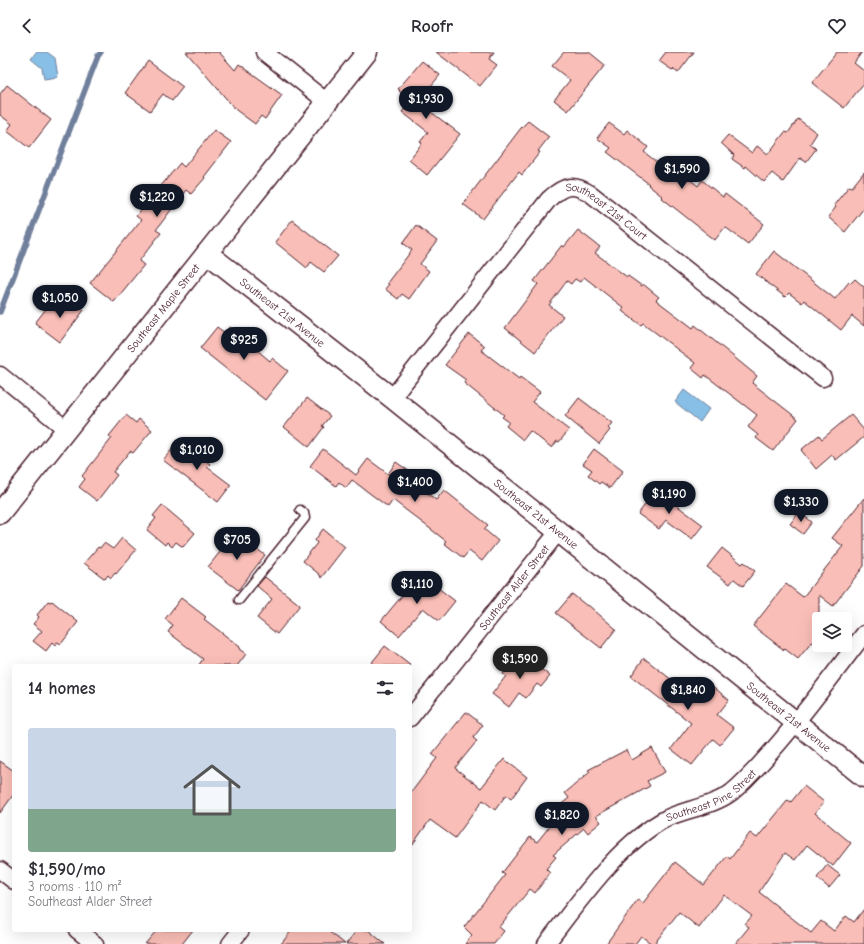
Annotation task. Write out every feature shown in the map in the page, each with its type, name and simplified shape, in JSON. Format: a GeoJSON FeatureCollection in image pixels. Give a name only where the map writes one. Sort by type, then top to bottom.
{"type":"FeatureCollection","features":[{"type":"Feature","properties":{"kind":"street"},"geometry":{"type":"LineString","coordinates":[[264,52],[326,102]]}},
{"type":"Feature","properties":{"kind":"street","name":"Southeast Maple Street"},"geometry":{"type":"LineString","coordinates":[[0,513],[367,52]]}},
{"type":"Feature","properties":{"kind":"street","name":"Southeast 21st Court"},"geometry":{"type":"LineString","coordinates":[[392,398],[549,199],[558,191],[570,186],[580,187],[591,194],[823,378]]}},
{"type":"Feature","properties":{"kind":"street","name":"Southeast 21st Avenue"},"geometry":{"type":"LineString","coordinates":[[207,253],[392,398],[864,777]]}},
{"type":"Feature","properties":{"kind":"street"},"geometry":{"type":"LineString","coordinates":[[0,375],[66,429]]}},
{"type":"Feature","properties":{"kind":"street","name":"Southeast Alder Street"},"geometry":{"type":"LineString","coordinates":[[412,715],[558,532]]}},
{"type":"Feature","properties":{"kind":"street","name":"Southeast Pine Street"},"geometry":{"type":"LineString","coordinates":[[546,944],[601,875],[635,840],[668,818],[701,808],[730,794],[751,776],[796,722],[864,634]]}},
{"type":"Feature","properties":{"kind":"street"},"geometry":{"type":"LineString","coordinates":[[0,870],[12,879]]}},
{"type":"Feature","properties":{"kind":"street"},"geometry":{"type":"LineString","coordinates":[[80,932],[95,944]]}},
{"type":"Feature","properties":{"kind":"street"},"geometry":{"type":"LineString","coordinates":[[230,944],[239,932]]}},
{"type":"Feature","properties":{"kind":"lane"},"geometry":{"type":"LineString","coordinates":[[239,600],[305,518],[304,513],[300,510]]}},
{"type":"Feature","properties":{"kind":"water"},"geometry":{"type":"Polygon","coordinates":[[[36,52],[47,52],[55,58],[58,77],[44,79],[42,68],[31,59],[36,52]]]}},
{"type":"Feature","properties":{"kind":"water"},"geometry":{"type":"Polygon","coordinates":[[[684,390],[709,409],[700,422],[675,402],[684,390]]]}},
{"type":"Feature","properties":{"kind":"building"},"geometry":{"type":"Polygon","coordinates":[[[186,52],[219,52],[235,70],[239,64],[282,95],[265,119],[261,116],[255,124],[236,110],[186,52]]]}},
{"type":"Feature","properties":{"kind":"building"},"geometry":{"type":"Polygon","coordinates":[[[436,52],[494,52],[489,59],[497,65],[480,86],[436,52]]]}},
{"type":"Feature","properties":{"kind":"building"},"geometry":{"type":"Polygon","coordinates":[[[564,52],[589,52],[605,65],[568,111],[554,100],[570,80],[552,66],[564,52]]]}},
{"type":"Feature","properties":{"kind":"building"},"geometry":{"type":"Polygon","coordinates":[[[666,52],[694,52],[678,73],[659,61],[666,52]]]}},
{"type":"Feature","properties":{"kind":"building"},"geometry":{"type":"Polygon","coordinates":[[[837,52],[862,52],[854,63],[864,71],[864,83],[844,108],[812,83],[837,52]]]}},
{"type":"Feature","properties":{"kind":"building"},"geometry":{"type":"Polygon","coordinates":[[[148,61],[183,87],[172,101],[163,94],[150,111],[125,93],[148,61]]]}},
{"type":"Feature","properties":{"kind":"building"},"geometry":{"type":"Polygon","coordinates":[[[422,61],[440,75],[418,102],[460,134],[427,175],[409,160],[422,143],[420,142],[428,132],[402,112],[411,101],[398,89],[422,61]]]}},
{"type":"Feature","properties":{"kind":"building"},"geometry":{"type":"Polygon","coordinates":[[[7,85],[51,120],[29,148],[7,131],[12,124],[0,115],[0,94],[7,85]]]}},
{"type":"Feature","properties":{"kind":"building"},"geometry":{"type":"Polygon","coordinates":[[[798,119],[817,133],[810,144],[816,149],[806,162],[800,158],[783,182],[772,173],[764,182],[746,166],[745,168],[732,159],[734,155],[721,143],[728,135],[752,153],[757,146],[768,154],[785,132],[788,133],[798,119]]]}},
{"type":"Feature","properties":{"kind":"building"},"geometry":{"type":"Polygon","coordinates":[[[528,121],[549,137],[538,151],[540,152],[522,175],[519,172],[483,219],[463,204],[528,121]]]}},
{"type":"Feature","properties":{"kind":"building"},"geometry":{"type":"Polygon","coordinates":[[[609,123],[624,134],[627,130],[648,147],[644,152],[683,183],[687,177],[698,186],[702,180],[723,197],[725,194],[764,224],[748,244],[725,227],[715,240],[662,198],[663,197],[648,185],[649,184],[607,152],[611,148],[597,138],[609,123]]]}},
{"type":"Feature","properties":{"kind":"building"},"geometry":{"type":"Polygon","coordinates":[[[214,130],[231,142],[204,177],[205,178],[191,194],[186,190],[156,230],[161,233],[139,261],[144,265],[114,302],[90,283],[141,220],[136,216],[180,163],[184,167],[214,130]]]}},
{"type":"Feature","properties":{"kind":"building"},"geometry":{"type":"Polygon","coordinates":[[[864,172],[864,208],[845,232],[828,217],[836,207],[834,205],[849,186],[852,187],[864,172]]]}},
{"type":"Feature","properties":{"kind":"building"},"geometry":{"type":"Polygon","coordinates":[[[292,220],[338,256],[324,272],[311,262],[307,268],[275,242],[292,220]]]}},
{"type":"Feature","properties":{"kind":"building"},"geometry":{"type":"Polygon","coordinates":[[[416,225],[437,241],[420,264],[429,271],[409,299],[402,294],[398,299],[385,289],[389,284],[387,283],[412,250],[403,243],[416,225]]]}},
{"type":"Feature","properties":{"kind":"building"},"geometry":{"type":"Polygon","coordinates":[[[578,230],[600,247],[595,253],[627,277],[628,276],[642,286],[643,284],[659,297],[656,300],[693,328],[695,325],[757,376],[752,383],[798,419],[773,451],[756,438],[758,435],[748,427],[757,415],[705,375],[703,378],[691,368],[695,363],[643,323],[641,325],[622,311],[624,308],[584,277],[580,282],[575,279],[571,284],[567,281],[549,305],[563,316],[535,352],[505,328],[538,284],[534,281],[562,245],[564,247],[578,230]]]}},
{"type":"Feature","properties":{"kind":"building"},"geometry":{"type":"Polygon","coordinates":[[[774,251],[835,299],[849,282],[851,283],[855,279],[864,287],[864,326],[852,316],[841,330],[804,300],[802,303],[789,293],[785,297],[756,274],[774,251]]]}},
{"type":"Feature","properties":{"kind":"building"},"geometry":{"type":"Polygon","coordinates":[[[68,298],[84,310],[60,342],[35,323],[49,305],[57,312],[68,298]]]}},
{"type":"Feature","properties":{"kind":"building"},"geometry":{"type":"Polygon","coordinates":[[[217,327],[225,333],[230,327],[270,361],[272,358],[288,371],[265,400],[200,348],[217,327]]]}},
{"type":"Feature","properties":{"kind":"building"},"geometry":{"type":"Polygon","coordinates":[[[469,334],[485,346],[481,350],[519,379],[520,377],[540,392],[532,402],[569,430],[552,448],[530,431],[523,440],[506,426],[509,422],[502,417],[504,415],[464,383],[466,380],[445,365],[469,334]]]}},
{"type":"Feature","properties":{"kind":"building"},"geometry":{"type":"Polygon","coordinates":[[[307,398],[330,416],[322,426],[324,427],[309,447],[284,427],[307,398]]]}},
{"type":"Feature","properties":{"kind":"building"},"geometry":{"type":"Polygon","coordinates":[[[579,398],[612,423],[608,428],[610,430],[599,444],[565,416],[579,398]]]}},
{"type":"Feature","properties":{"kind":"building"},"geometry":{"type":"Polygon","coordinates":[[[126,415],[136,423],[139,419],[152,430],[133,453],[130,451],[113,472],[117,475],[97,501],[79,487],[85,479],[82,476],[112,438],[109,436],[126,415]]]}},
{"type":"Feature","properties":{"kind":"building"},"geometry":{"type":"Polygon","coordinates":[[[851,415],[864,430],[864,437],[836,460],[832,455],[816,469],[801,450],[819,435],[822,439],[851,415]]]}},
{"type":"Feature","properties":{"kind":"building"},"geometry":{"type":"Polygon","coordinates":[[[180,440],[210,464],[207,467],[231,485],[218,502],[163,460],[180,440]]]}},
{"type":"Feature","properties":{"kind":"building"},"geometry":{"type":"Polygon","coordinates":[[[323,449],[356,475],[368,459],[388,474],[396,462],[413,474],[409,479],[436,500],[444,490],[488,525],[484,529],[498,541],[482,561],[469,551],[463,558],[444,543],[446,541],[393,500],[388,507],[352,480],[346,488],[339,482],[336,486],[310,466],[323,449]]]}},
{"type":"Feature","properties":{"kind":"building"},"geometry":{"type":"Polygon","coordinates":[[[594,449],[623,471],[610,488],[601,482],[599,484],[588,475],[592,470],[583,464],[594,449]]]}},
{"type":"Feature","properties":{"kind":"building"},"geometry":{"type":"Polygon","coordinates":[[[656,490],[703,525],[692,539],[666,520],[659,529],[638,514],[656,490]]]}},
{"type":"Feature","properties":{"kind":"building"},"geometry":{"type":"Polygon","coordinates":[[[864,498],[864,566],[833,606],[819,595],[819,612],[812,612],[812,642],[798,659],[753,626],[786,584],[803,597],[843,546],[832,538],[864,498]]]}},
{"type":"Feature","properties":{"kind":"building"},"geometry":{"type":"Polygon","coordinates":[[[162,505],[195,533],[183,547],[176,542],[172,547],[167,542],[165,545],[147,530],[156,518],[153,516],[162,505]]]}},
{"type":"Feature","properties":{"kind":"building"},"geometry":{"type":"Polygon","coordinates":[[[799,512],[812,522],[803,534],[790,524],[799,512]]]}},
{"type":"Feature","properties":{"kind":"building"},"geometry":{"type":"Polygon","coordinates":[[[323,529],[345,547],[321,578],[320,575],[303,561],[317,543],[315,540],[323,529]]]}},
{"type":"Feature","properties":{"kind":"building"},"geometry":{"type":"Polygon","coordinates":[[[235,533],[265,555],[238,590],[208,567],[235,533]]]}},
{"type":"Feature","properties":{"kind":"building"},"geometry":{"type":"Polygon","coordinates":[[[122,538],[136,550],[111,578],[108,575],[105,579],[84,563],[98,547],[100,548],[104,543],[113,549],[122,538]]]}},
{"type":"Feature","properties":{"kind":"building"},"geometry":{"type":"Polygon","coordinates":[[[722,548],[742,564],[744,562],[755,571],[743,586],[734,579],[730,584],[707,567],[722,548]]]}},
{"type":"Feature","properties":{"kind":"building"},"geometry":{"type":"Polygon","coordinates":[[[420,574],[455,601],[439,621],[423,608],[399,636],[381,621],[420,574]]]}},
{"type":"Feature","properties":{"kind":"building"},"geometry":{"type":"Polygon","coordinates":[[[265,577],[300,605],[277,634],[257,618],[272,599],[257,586],[265,577]]]}},
{"type":"Feature","properties":{"kind":"building"},"geometry":{"type":"Polygon","coordinates":[[[572,594],[587,606],[588,605],[616,629],[601,648],[556,613],[572,594]]]}},
{"type":"Feature","properties":{"kind":"building"},"geometry":{"type":"Polygon","coordinates":[[[181,598],[206,617],[204,619],[240,647],[239,649],[246,654],[238,664],[199,664],[203,659],[168,632],[173,625],[165,619],[181,598]]]}},
{"type":"Feature","properties":{"kind":"building"},"geometry":{"type":"Polygon","coordinates":[[[48,601],[52,601],[78,622],[61,644],[57,642],[55,646],[52,643],[46,651],[33,641],[42,631],[33,624],[39,617],[37,615],[48,601]]]}},
{"type":"Feature","properties":{"kind":"building"},"geometry":{"type":"Polygon","coordinates":[[[385,646],[408,664],[371,664],[385,646]]]}},
{"type":"Feature","properties":{"kind":"building"},"geometry":{"type":"Polygon","coordinates":[[[520,653],[550,676],[541,687],[537,684],[526,698],[519,693],[509,707],[492,694],[506,676],[503,674],[520,653]]]}},
{"type":"Feature","properties":{"kind":"building"},"geometry":{"type":"Polygon","coordinates":[[[644,658],[696,699],[709,683],[729,700],[717,715],[734,728],[720,745],[713,739],[692,765],[671,749],[691,723],[631,676],[644,658]]]}},
{"type":"Feature","properties":{"kind":"building"},"geometry":{"type":"Polygon","coordinates":[[[466,712],[483,725],[473,738],[477,741],[455,768],[481,788],[504,759],[527,777],[511,799],[506,795],[495,810],[483,800],[455,838],[430,820],[412,845],[412,791],[437,758],[432,754],[466,712]]]}},
{"type":"Feature","properties":{"kind":"building"},"geometry":{"type":"Polygon","coordinates":[[[652,748],[665,772],[647,781],[650,786],[596,816],[601,822],[588,833],[584,828],[553,855],[556,857],[546,869],[550,873],[535,893],[530,889],[499,927],[504,931],[494,944],[465,944],[472,935],[464,927],[505,875],[502,873],[530,837],[537,842],[557,817],[552,812],[569,798],[565,793],[590,772],[588,770],[626,750],[632,760],[652,748]]]}},
{"type":"Feature","properties":{"kind":"building"},"geometry":{"type":"Polygon","coordinates":[[[0,761],[12,770],[12,797],[0,813],[0,761]]]}},
{"type":"Feature","properties":{"kind":"building"},"geometry":{"type":"Polygon","coordinates":[[[804,786],[824,802],[815,813],[851,843],[833,866],[807,845],[795,860],[785,853],[759,892],[811,933],[821,921],[834,931],[846,916],[854,922],[864,909],[864,944],[735,944],[749,927],[745,924],[752,916],[724,895],[699,928],[679,912],[654,944],[641,936],[635,944],[606,944],[638,899],[643,903],[675,862],[704,885],[727,856],[730,859],[750,833],[757,838],[788,800],[791,802],[804,786]]]}},
{"type":"Feature","properties":{"kind":"building"},"geometry":{"type":"Polygon","coordinates":[[[827,865],[840,875],[829,888],[817,878],[827,865]]]}},
{"type":"Feature","properties":{"kind":"building"},"geometry":{"type":"Polygon","coordinates":[[[155,932],[191,932],[182,944],[145,944],[155,932]]]}},
{"type":"Feature","properties":{"kind":"building"},"geometry":{"type":"Polygon","coordinates":[[[290,932],[330,932],[345,944],[281,944],[290,932]]]}},
{"type":"Feature","properties":{"kind":"building"},"geometry":{"type":"Polygon","coordinates":[[[355,932],[370,932],[385,944],[346,944],[355,932]]]}},
{"type":"Feature","properties":{"kind":"waterway"},"geometry":{"type":"LineString","coordinates":[[0,312],[98,56],[101,52]]}}]}
